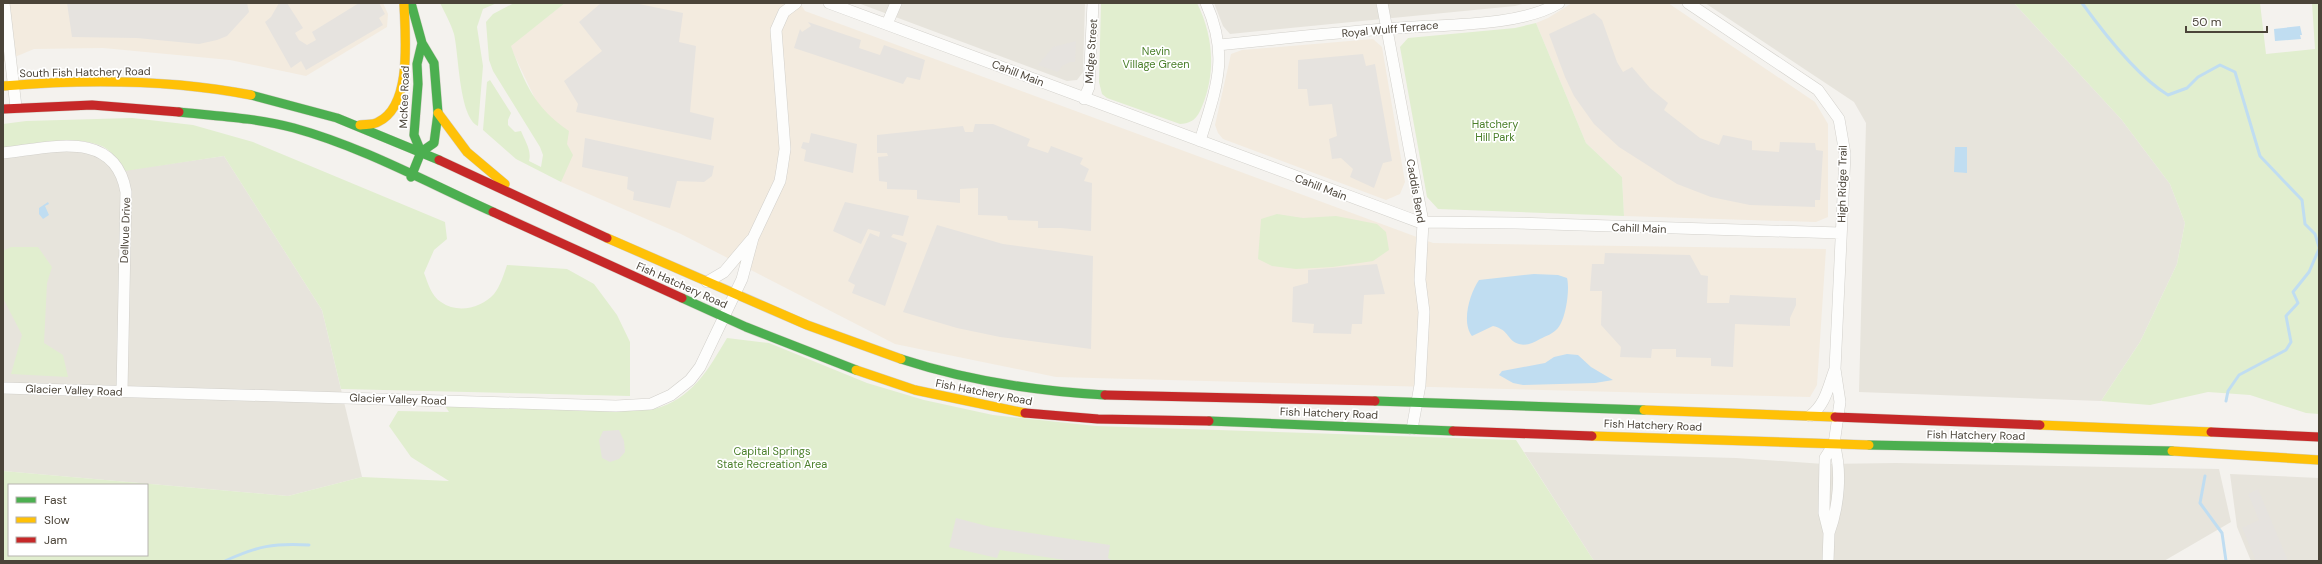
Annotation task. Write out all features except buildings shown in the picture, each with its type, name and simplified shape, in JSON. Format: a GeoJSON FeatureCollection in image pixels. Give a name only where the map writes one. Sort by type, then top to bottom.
{"type":"FeatureCollection","features":[{"type":"Feature","properties":{"kind":"main road"},"geometry":{"type":"LineString","coordinates":[[359,125],[368,125],[383,120],[395,107],[400,94],[404,50],[404,3]]}},
{"type":"Feature","properties":{"kind":"main road","name":"McKee Road"},"geometry":{"type":"LineString","coordinates":[[411,3],[422,43],[434,63],[438,113],[434,144],[421,152],[411,177]]}},
{"type":"Feature","properties":{"kind":"main road","name":"McKee Road"},"geometry":{"type":"LineString","coordinates":[[421,152],[414,135],[418,91],[417,64],[422,43]]}},
{"type":"Feature","properties":{"kind":"main road","name":"South Fish Hatchery Road"},"geometry":{"type":"LineString","coordinates":[[8,86],[113,81],[172,84],[275,100],[359,125],[421,152]]}},
{"type":"Feature","properties":{"kind":"main road"},"geometry":{"type":"LineString","coordinates":[[3,109],[16,107]]}},
{"type":"Feature","properties":{"kind":"main road","name":"Fish Hatchery Road"},"geometry":{"type":"LineString","coordinates":[[16,107],[138,107],[214,114],[286,126],[330,140],[387,164],[411,177],[723,317],[880,379],[915,390],[994,408],[1039,415],[1098,419],[1297,423],[1412,429],[1834,444],[2150,450],[2319,460]]}},
{"type":"Feature","properties":{"kind":"main road"},"geometry":{"type":"LineString","coordinates":[[438,113],[467,152],[502,181],[516,196]]}},
{"type":"Feature","properties":{"kind":"main road","name":"Fish Hatchery Road"},"geometry":{"type":"LineString","coordinates":[[421,152],[734,295],[822,333],[939,371],[985,382],[1028,389],[1097,396],[1416,402],[1838,418],[2072,425],[2319,437]]}},
{"type":"Feature","properties":{"kind":"street"},"geometry":{"type":"LineString","coordinates":[[4,3],[8,86],[16,107]]}},
{"type":"Feature","properties":{"kind":"street"},"geometry":{"type":"LineString","coordinates":[[734,295],[742,280],[753,238],[780,182],[785,149],[776,30],[784,12],[796,3]]}},
{"type":"Feature","properties":{"kind":"street","name":"Cahill Main"},"geometry":{"type":"LineString","coordinates":[[829,3],[1384,210],[1423,222],[1515,223],[1840,233]]}},
{"type":"Feature","properties":{"kind":"street"},"geometry":{"type":"LineString","coordinates":[[887,24],[896,3]]}},
{"type":"Feature","properties":{"kind":"street","name":"Midge Street"},"geometry":{"type":"LineString","coordinates":[[1084,99],[1089,87],[1094,3]]}},
{"type":"Feature","properties":{"kind":"street"},"geometry":{"type":"LineString","coordinates":[[1200,141],[1218,83],[1220,45],[1206,3]]}},
{"type":"Feature","properties":{"kind":"street","name":"Caddis Bend"},"geometry":{"type":"LineString","coordinates":[[1382,3],[1423,222],[1420,280],[1424,312],[1420,385],[1412,429]]}},
{"type":"Feature","properties":{"kind":"street","name":"Royal Wulff Terrace"},"geometry":{"type":"LineString","coordinates":[[1220,45],[1386,28],[1524,17],[1538,13],[1559,3]]}},
{"type":"Feature","properties":{"kind":"street","name":"High Ridge Trail"},"geometry":{"type":"LineString","coordinates":[[1688,3],[1818,90],[1832,107],[1838,119],[1844,154],[1835,369],[1840,402],[1834,444],[1825,458],[1824,514],[1829,533],[1828,561]]}},
{"type":"Feature","properties":{"kind":"street","name":"Dellvue Drive"},"geometry":{"type":"LineString","coordinates":[[3,153],[59,147],[88,147],[99,150],[113,162],[120,171],[126,192],[122,391]]}},
{"type":"Feature","properties":{"kind":"street"},"geometry":{"type":"LineString","coordinates":[[707,282],[724,272],[753,238]]}},
{"type":"Feature","properties":{"kind":"street","name":"Glacier Valley Road"},"geometry":{"type":"LineString","coordinates":[[3,388],[611,406],[651,404],[671,395],[690,380],[700,367],[734,295]]}},
{"type":"Feature","properties":{"kind":"street","name":"High Ridge Trail"},"geometry":{"type":"LineString","coordinates":[[1810,416],[1820,409],[1825,401],[1835,369]]}},
{"type":"Feature","properties":{"kind":"shaded area"},"geometry":{"type":"Polygon","coordinates":[[[3,3],[383,3],[388,14],[387,27],[306,76],[230,60],[103,48],[34,49],[3,62],[3,3]]]}},
{"type":"Feature","properties":{"kind":"shaded area"},"geometry":{"type":"Polygon","coordinates":[[[67,3],[247,3],[249,12],[227,36],[199,44],[137,38],[72,37],[67,3]]]}},
{"type":"Feature","properties":{"kind":"shaded area"},"geometry":{"type":"Polygon","coordinates":[[[279,3],[287,3],[303,28],[295,33],[299,40],[307,45],[316,40],[312,32],[359,3],[379,3],[385,14],[379,18],[383,25],[306,70],[301,61],[291,68],[265,22],[271,17],[279,3]]]}},
{"type":"Feature","properties":{"kind":"shaded area"},"geometry":{"type":"Polygon","coordinates":[[[565,3],[800,3],[805,11],[1433,243],[1826,249],[1817,385],[1810,397],[1056,377],[895,344],[681,234],[561,182],[568,131],[549,118],[537,103],[510,46],[565,3]]]}},
{"type":"Feature","properties":{"kind":"shaded area"},"geometry":{"type":"Polygon","coordinates":[[[601,3],[634,3],[683,13],[679,42],[696,46],[690,112],[714,118],[711,140],[576,112],[578,104],[564,81],[602,51],[579,22],[601,3]]]}},
{"type":"Feature","properties":{"kind":"shaded area"},"geometry":{"type":"Polygon","coordinates":[[[858,3],[1085,3],[1083,72],[1077,80],[1067,81],[858,3]]]}},
{"type":"Feature","properties":{"kind":"shaded area"},"geometry":{"type":"Polygon","coordinates":[[[1214,3],[1526,3],[1515,6],[1230,34],[1223,26],[1214,3]]]}},
{"type":"Feature","properties":{"kind":"shaded area"},"geometry":{"type":"Polygon","coordinates":[[[1572,3],[1668,3],[1815,102],[1828,124],[1828,217],[1816,222],[1624,216],[1622,177],[1586,143],[1536,23],[1548,18],[1572,3]]]}},
{"type":"Feature","properties":{"kind":"shaded area"},"geometry":{"type":"Polygon","coordinates":[[[1705,3],[2014,3],[2121,119],[2170,184],[2185,223],[2177,264],[2140,342],[2101,401],[1859,392],[1866,123],[1854,102],[1705,3]]]}},
{"type":"Feature","properties":{"kind":"shaded area"},"geometry":{"type":"Polygon","coordinates":[[[1594,13],[1602,20],[1617,62],[1623,72],[1632,67],[1650,88],[1668,103],[1664,110],[1700,138],[1719,145],[1723,135],[1752,141],[1752,150],[1779,152],[1780,142],[1815,143],[1816,150],[1823,151],[1820,200],[1815,200],[1815,207],[1750,205],[1711,197],[1677,184],[1619,147],[1594,124],[1574,96],[1565,77],[1549,34],[1594,13]]]}},
{"type":"Feature","properties":{"kind":"shaded area"},"geometry":{"type":"Polygon","coordinates":[[[808,22],[861,40],[859,48],[880,55],[884,45],[925,60],[920,80],[907,77],[903,84],[794,48],[800,29],[802,32],[811,26],[808,22]]]}},
{"type":"Feature","properties":{"kind":"shaded area"},"geometry":{"type":"Polygon","coordinates":[[[1373,39],[1382,47],[1405,182],[1400,194],[1386,200],[1223,139],[1218,133],[1215,125],[1231,54],[1242,50],[1373,39]]]}},
{"type":"Feature","properties":{"kind":"shaded area"},"geometry":{"type":"Polygon","coordinates":[[[1076,41],[1075,62],[1070,62],[1062,66],[1058,72],[1038,65],[1053,47],[1076,41]]]}},
{"type":"Feature","properties":{"kind":"shaded area"},"geometry":{"type":"Polygon","coordinates":[[[1363,54],[1366,66],[1375,64],[1392,161],[1383,163],[1374,188],[1350,177],[1353,169],[1341,158],[1332,159],[1329,139],[1337,136],[1332,104],[1309,106],[1307,89],[1298,89],[1298,60],[1363,54]]]}},
{"type":"Feature","properties":{"kind":"shaded area"},"geometry":{"type":"Polygon","coordinates":[[[975,124],[993,124],[1030,139],[1027,146],[1048,153],[1051,146],[1083,158],[1080,164],[1089,169],[1084,181],[1092,183],[1091,231],[1061,228],[1038,228],[1038,221],[1008,220],[1007,216],[978,215],[978,188],[960,189],[960,203],[917,199],[917,190],[887,189],[887,182],[879,181],[878,157],[888,156],[887,153],[877,153],[877,135],[963,126],[965,132],[973,132],[975,124]]]}},
{"type":"Feature","properties":{"kind":"shaded area"},"geometry":{"type":"Polygon","coordinates":[[[811,133],[857,144],[853,173],[804,161],[806,150],[801,148],[803,142],[809,143],[811,133]]]}},
{"type":"Feature","properties":{"kind":"shaded area"},"geometry":{"type":"Polygon","coordinates":[[[585,138],[714,166],[712,176],[704,182],[677,181],[670,208],[633,200],[634,192],[627,189],[628,177],[582,167],[585,138]]]}},
{"type":"Feature","properties":{"kind":"shaded area"},"geometry":{"type":"Polygon","coordinates":[[[88,147],[120,171],[224,156],[322,310],[362,477],[288,496],[3,471],[3,153],[88,147]]]}},
{"type":"Feature","properties":{"kind":"shaded area"},"geometry":{"type":"Polygon","coordinates":[[[845,202],[909,216],[903,236],[893,234],[891,237],[907,243],[885,306],[852,293],[855,285],[848,281],[870,233],[879,237],[880,232],[868,229],[861,244],[833,231],[845,202]]]}},
{"type":"Feature","properties":{"kind":"shaded area"},"geometry":{"type":"Polygon","coordinates":[[[937,225],[1003,244],[1093,256],[1091,349],[1000,337],[957,328],[903,312],[937,225]]]}},
{"type":"Feature","properties":{"kind":"shaded area"},"geometry":{"type":"Polygon","coordinates":[[[1605,253],[1690,255],[1701,275],[1708,276],[1707,303],[1729,303],[1730,295],[1796,298],[1796,305],[1790,318],[1790,326],[1735,324],[1733,367],[1711,366],[1711,358],[1676,357],[1676,349],[1652,349],[1651,358],[1620,357],[1621,347],[1601,325],[1602,291],[1590,291],[1592,264],[1604,264],[1605,253]]]}},
{"type":"Feature","properties":{"kind":"shaded area"},"geometry":{"type":"Polygon","coordinates":[[[1377,264],[1385,294],[1364,295],[1362,324],[1352,324],[1351,334],[1313,333],[1314,324],[1292,322],[1293,287],[1308,283],[1308,270],[1377,264]]]}},
{"type":"Feature","properties":{"kind":"shaded area"},"geometry":{"type":"Polygon","coordinates":[[[619,430],[624,441],[625,452],[619,459],[610,462],[602,458],[599,440],[603,431],[619,430]]]}},
{"type":"Feature","properties":{"kind":"shaded area"},"geometry":{"type":"Polygon","coordinates":[[[1524,452],[1736,458],[1824,464],[1896,463],[2219,469],[2231,522],[2164,561],[1594,561],[1524,452]]]}},
{"type":"Feature","properties":{"kind":"shaded area"},"geometry":{"type":"Polygon","coordinates":[[[2230,474],[2319,478],[2319,561],[2251,561],[2237,527],[2230,474]]]}},
{"type":"Feature","properties":{"kind":"shaded area"},"geometry":{"type":"Polygon","coordinates":[[[2258,489],[2288,561],[2256,561],[2242,528],[2259,520],[2248,494],[2258,489]]]}},
{"type":"Feature","properties":{"kind":"shaded area"},"geometry":{"type":"Polygon","coordinates":[[[956,518],[991,527],[1110,545],[1108,558],[1113,561],[1071,561],[1000,550],[997,558],[949,547],[956,518]]]}},
{"type":"Feature","properties":{"kind":"green space"},"geometry":{"type":"Polygon","coordinates":[[[440,3],[497,3],[483,9],[477,27],[483,66],[478,126],[472,120],[467,111],[463,98],[454,34],[450,22],[440,3]]]}},
{"type":"Feature","properties":{"kind":"green space"},"geometry":{"type":"Polygon","coordinates":[[[514,3],[565,3],[511,46],[521,72],[532,94],[547,113],[569,131],[567,144],[573,155],[561,182],[516,159],[483,130],[487,82],[490,80],[511,113],[508,120],[508,125],[515,132],[521,131],[529,150],[529,161],[541,167],[543,155],[540,147],[493,71],[489,60],[486,22],[493,14],[514,3]]]}},
{"type":"Feature","properties":{"kind":"green space","name":"Nevin Village Green"},"geometry":{"type":"Polygon","coordinates":[[[1101,3],[1197,3],[1207,28],[1211,53],[1211,66],[1210,79],[1201,109],[1192,121],[1180,124],[1107,98],[1102,94],[1099,82],[1101,3]]]}},
{"type":"Feature","properties":{"kind":"green space"},"geometry":{"type":"Polygon","coordinates":[[[2014,3],[2260,3],[2266,54],[2315,49],[2312,3],[2319,3],[2319,414],[2306,413],[2250,395],[2208,392],[2150,405],[2101,401],[2140,342],[2177,264],[2185,223],[2170,184],[2121,119],[2014,3]]]}},
{"type":"Feature","properties":{"kind":"green space","name":"Hatchery Hill Park"},"geometry":{"type":"Polygon","coordinates":[[[1536,23],[1586,143],[1622,177],[1624,216],[1438,209],[1427,197],[1400,47],[1408,38],[1515,28],[1536,23]]]}},
{"type":"Feature","properties":{"kind":"green space"},"geometry":{"type":"Polygon","coordinates":[[[132,118],[193,125],[253,142],[445,222],[447,239],[434,250],[424,273],[430,289],[435,296],[448,306],[455,308],[469,308],[489,299],[498,288],[507,265],[567,269],[594,284],[617,315],[630,342],[630,396],[341,389],[322,310],[224,156],[125,171],[107,149],[89,142],[64,140],[3,148],[3,124],[26,121],[132,118]]]}},
{"type":"Feature","properties":{"kind":"green space"},"geometry":{"type":"Polygon","coordinates":[[[1277,214],[1303,218],[1336,216],[1377,224],[1386,232],[1389,250],[1373,261],[1333,267],[1296,269],[1272,266],[1258,259],[1261,219],[1277,214]]]}},
{"type":"Feature","properties":{"kind":"green space"},"geometry":{"type":"Polygon","coordinates":[[[11,247],[38,247],[52,267],[47,283],[44,343],[63,355],[68,377],[11,374],[22,335],[3,298],[3,251],[11,247]]]}},
{"type":"Feature","properties":{"kind":"green space","name":"Capital Springs State Recreation Area"},"geometry":{"type":"Polygon","coordinates":[[[727,338],[769,343],[867,383],[924,400],[993,415],[1096,426],[1516,440],[1594,561],[3,561],[3,471],[288,496],[362,477],[449,481],[411,457],[389,426],[398,411],[449,412],[445,406],[654,409],[679,398],[689,391],[706,372],[727,338]]]}},
{"type":"Feature","properties":{"kind":"water"},"geometry":{"type":"Polygon","coordinates":[[[2300,26],[2302,35],[2300,35],[2301,39],[2275,41],[2274,29],[2300,26]]]}},
{"type":"Feature","properties":{"kind":"water"},"geometry":{"type":"Polygon","coordinates":[[[1955,147],[1967,147],[1967,173],[1954,172],[1955,147]]]}},
{"type":"Feature","properties":{"kind":"water"},"geometry":{"type":"Polygon","coordinates":[[[48,202],[49,204],[45,206],[49,215],[43,219],[39,214],[39,208],[48,202]]]}},
{"type":"Feature","properties":{"kind":"water"},"geometry":{"type":"Polygon","coordinates":[[[1534,274],[1558,275],[1567,278],[1567,304],[1561,324],[1556,330],[1535,342],[1525,345],[1515,343],[1503,330],[1493,326],[1472,336],[1467,323],[1468,308],[1479,280],[1534,274]]]}},
{"type":"Feature","properties":{"kind":"water"},"geometry":{"type":"Polygon","coordinates":[[[1567,354],[1578,355],[1591,367],[1613,380],[1595,383],[1523,385],[1513,383],[1499,375],[1502,371],[1545,363],[1554,357],[1567,354]]]}},
{"type":"Feature","properties":{"kind":"waterway"},"geometry":{"type":"LineString","coordinates":[[2082,3],[2133,66],[2168,95],[2187,88],[2198,77],[2220,65],[2235,72],[2260,156],[2302,200],[2305,224],[2315,234],[2319,247]]}},
{"type":"Feature","properties":{"kind":"waterway"},"geometry":{"type":"LineString","coordinates":[[2226,401],[2228,391],[2239,375],[2286,350],[2291,342],[2286,316],[2298,303],[2293,292],[2309,272],[2319,249]]}},
{"type":"Feature","properties":{"kind":"waterway"},"geometry":{"type":"LineString","coordinates":[[2205,476],[2200,503],[2222,533],[2226,561]]}},
{"type":"Feature","properties":{"kind":"waterway"},"geometry":{"type":"LineString","coordinates":[[225,561],[247,552],[275,545],[309,545]]}},
{"type":"Feature","properties":{"kind":"traffic: fast"},"geometry":{"type":"LineString","coordinates":[[411,3],[422,43],[434,63],[438,113],[434,143],[421,152],[411,177]]}},
{"type":"Feature","properties":{"kind":"traffic: fast"},"geometry":{"type":"LineString","coordinates":[[421,152],[414,135],[418,84],[417,64],[422,43]]}},
{"type":"Feature","properties":{"kind":"traffic: fast"},"geometry":{"type":"LineString","coordinates":[[251,95],[337,118],[439,160]]}},
{"type":"Feature","properties":{"kind":"traffic: fast"},"geometry":{"type":"LineString","coordinates":[[179,112],[265,122],[294,128],[320,136],[370,155],[493,212]]}},
{"type":"Feature","properties":{"kind":"traffic: fast"},"geometry":{"type":"LineString","coordinates":[[682,298],[746,327],[856,370]]}},
{"type":"Feature","properties":{"kind":"traffic: fast"},"geometry":{"type":"LineString","coordinates":[[901,359],[926,367],[1002,384],[1053,391],[1105,395]]}},
{"type":"Feature","properties":{"kind":"traffic: fast"},"geometry":{"type":"LineString","coordinates":[[1375,401],[1644,410]]}},
{"type":"Feature","properties":{"kind":"traffic: fast"},"geometry":{"type":"LineString","coordinates":[[1209,421],[1453,431]]}},
{"type":"Feature","properties":{"kind":"traffic: fast"},"geometry":{"type":"LineString","coordinates":[[1869,445],[2172,451]]}},
{"type":"Feature","properties":{"kind":"traffic: slow"},"geometry":{"type":"LineString","coordinates":[[360,125],[378,122],[389,114],[397,101],[402,85],[404,68],[404,3]]}},
{"type":"Feature","properties":{"kind":"traffic: slow"},"geometry":{"type":"LineString","coordinates":[[3,86],[65,82],[158,83],[251,95]]}},
{"type":"Feature","properties":{"kind":"traffic: slow"},"geometry":{"type":"LineString","coordinates":[[438,113],[467,152],[505,184]]}},
{"type":"Feature","properties":{"kind":"traffic: slow"},"geometry":{"type":"LineString","coordinates":[[607,238],[807,325],[901,359]]}},
{"type":"Feature","properties":{"kind":"traffic: slow"},"geometry":{"type":"LineString","coordinates":[[856,370],[915,390],[1025,413]]}},
{"type":"Feature","properties":{"kind":"traffic: slow"},"geometry":{"type":"LineString","coordinates":[[1644,410],[1835,417]]}},
{"type":"Feature","properties":{"kind":"traffic: slow"},"geometry":{"type":"LineString","coordinates":[[2040,425],[2211,432]]}},
{"type":"Feature","properties":{"kind":"traffic: slow"},"geometry":{"type":"LineString","coordinates":[[1592,436],[1869,445]]}},
{"type":"Feature","properties":{"kind":"traffic: slow"},"geometry":{"type":"LineString","coordinates":[[2172,451],[2319,460]]}},
{"type":"Feature","properties":{"kind":"traffic: jam"},"geometry":{"type":"LineString","coordinates":[[3,109],[92,105],[179,112]]}},
{"type":"Feature","properties":{"kind":"traffic: jam"},"geometry":{"type":"LineString","coordinates":[[439,160],[607,238]]}},
{"type":"Feature","properties":{"kind":"traffic: jam"},"geometry":{"type":"LineString","coordinates":[[493,212],[682,298]]}},
{"type":"Feature","properties":{"kind":"traffic: jam"},"geometry":{"type":"LineString","coordinates":[[1105,395],[1375,401]]}},
{"type":"Feature","properties":{"kind":"traffic: jam"},"geometry":{"type":"LineString","coordinates":[[1025,413],[1098,419],[1209,421]]}},
{"type":"Feature","properties":{"kind":"traffic: jam"},"geometry":{"type":"LineString","coordinates":[[1835,417],[2040,425]]}},
{"type":"Feature","properties":{"kind":"traffic: jam"},"geometry":{"type":"LineString","coordinates":[[1453,431],[1592,436]]}},
{"type":"Feature","properties":{"kind":"traffic: jam"},"geometry":{"type":"LineString","coordinates":[[2211,432],[2319,437]]}}]}
